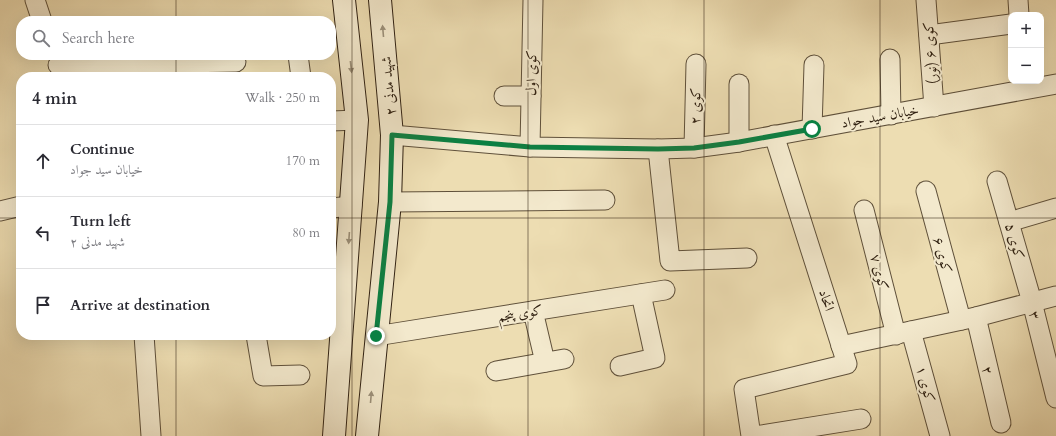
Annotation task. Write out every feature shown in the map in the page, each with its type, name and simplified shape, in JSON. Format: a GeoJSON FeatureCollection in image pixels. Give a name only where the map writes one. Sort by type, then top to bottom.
{"type":"FeatureCollection","features":[{"type":"Feature","properties":{"kind":"main road"},"geometry":{"type":"LineString","coordinates":[[334,436],[341,207],[357,120],[344,0]]}},
{"type":"Feature","properties":{"kind":"main road","name":"شهید مدنی ۲"},"geometry":{"type":"LineString","coordinates":[[367,436],[390,202],[392,135],[380,0]]}},
{"type":"Feature","properties":{"kind":"street"},"geometry":{"type":"LineString","coordinates":[[34,0],[40,16]]}},
{"type":"Feature","properties":{"kind":"street","name":"کوی اول"},"geometry":{"type":"LineString","coordinates":[[530,147],[533,0]]}},
{"type":"Feature","properties":{"kind":"street","name":"کوی ۶ (نور)"},"geometry":{"type":"LineString","coordinates":[[926,0],[934,107]]}},
{"type":"Feature","properties":{"kind":"street"},"geometry":{"type":"LineString","coordinates":[[1018,0],[1019,12]]}},
{"type":"Feature","properties":{"kind":"street"},"geometry":{"type":"LineString","coordinates":[[928,34],[1008,24]]}},
{"type":"Feature","properties":{"kind":"street"},"geometry":{"type":"LineString","coordinates":[[890,59],[891,115]]}},
{"type":"Feature","properties":{"kind":"street"},"geometry":{"type":"LineString","coordinates":[[299,60],[300,72]]}},
{"type":"Feature","properties":{"kind":"street"},"geometry":{"type":"LineString","coordinates":[[58,66],[236,62]]}},
{"type":"Feature","properties":{"kind":"street","name":"کوی ۲"},"geometry":{"type":"LineString","coordinates":[[694,148],[696,64]]}},
{"type":"Feature","properties":{"kind":"street"},"geometry":{"type":"LineString","coordinates":[[812,129],[814,65]]}},
{"type":"Feature","properties":{"kind":"street"},"geometry":{"type":"LineString","coordinates":[[739,84],[739,142]]}},
{"type":"Feature","properties":{"kind":"street","name":"خیابان سید جواد"},"geometry":{"type":"LineString","coordinates":[[392,135],[530,147],[658,149],[694,148],[739,142],[1056,84]]}},
{"type":"Feature","properties":{"kind":"street"},"geometry":{"type":"LineString","coordinates":[[504,96],[531,96]]}},
{"type":"Feature","properties":{"kind":"street"},"geometry":{"type":"LineString","coordinates":[[336,121],[357,120]]}},
{"type":"Feature","properties":{"kind":"street","name":"اتحاد"},"geometry":{"type":"LineString","coordinates":[[751,436],[744,389],[847,364],[774,135]]}},
{"type":"Feature","properties":{"kind":"street"},"geometry":{"type":"LineString","coordinates":[[658,149],[670,261],[746,258]]}},
{"type":"Feature","properties":{"kind":"street","name":"کوی ۵"},"geometry":{"type":"LineString","coordinates":[[997,181],[1032,302]]}},
{"type":"Feature","properties":{"kind":"street","name":"کوی ۶"},"geometry":{"type":"LineString","coordinates":[[926,191],[968,318]]}},
{"type":"Feature","properties":{"kind":"street"},"geometry":{"type":"LineString","coordinates":[[390,202],[605,200]]}},
{"type":"Feature","properties":{"kind":"street"},"geometry":{"type":"LineString","coordinates":[[0,212],[16,207]]}},
{"type":"Feature","properties":{"kind":"street"},"geometry":{"type":"LineString","coordinates":[[1009,222],[1056,208]]}},
{"type":"Feature","properties":{"kind":"street","name":"کوی ۷"},"geometry":{"type":"LineString","coordinates":[[864,210],[904,333]]}},
{"type":"Feature","properties":{"kind":"street","name":"کوی پنجم"},"geometry":{"type":"LineString","coordinates":[[376,336],[665,290]]}},
{"type":"Feature","properties":{"kind":"street"},"geometry":{"type":"LineString","coordinates":[[620,366],[655,358],[641,294]]}},
{"type":"Feature","properties":{"kind":"street"},"geometry":{"type":"LineString","coordinates":[[841,346],[904,333],[1056,296]]}},
{"type":"Feature","properties":{"kind":"street","name":"۳"},"geometry":{"type":"LineString","coordinates":[[1032,302],[1056,398]]}},
{"type":"Feature","properties":{"kind":"street"},"geometry":{"type":"LineString","coordinates":[[533,311],[545,362]]}},
{"type":"Feature","properties":{"kind":"street","name":"۲"},"geometry":{"type":"LineString","coordinates":[[968,318],[1000,423]]}},
{"type":"Feature","properties":{"kind":"street","name":"کوی ۱"},"geometry":{"type":"LineString","coordinates":[[904,333],[940,436]]}},
{"type":"Feature","properties":{"kind":"street"},"geometry":{"type":"LineString","coordinates":[[144,340],[151,436]]}},
{"type":"Feature","properties":{"kind":"street"},"geometry":{"type":"LineString","coordinates":[[257,340],[263,376],[300,375]]}},
{"type":"Feature","properties":{"kind":"street"},"geometry":{"type":"LineString","coordinates":[[496,371],[564,359]]}},
{"type":"Feature","properties":{"kind":"street"},"geometry":{"type":"LineString","coordinates":[[755,436],[861,419]]}},
{"type":"Feature","properties":{"kind":"route"},"geometry":{"type":"LineString","coordinates":[[376,336],[390,202],[392,135],[530,147],[658,149],[694,148],[739,142],[812,129]]}}]}
